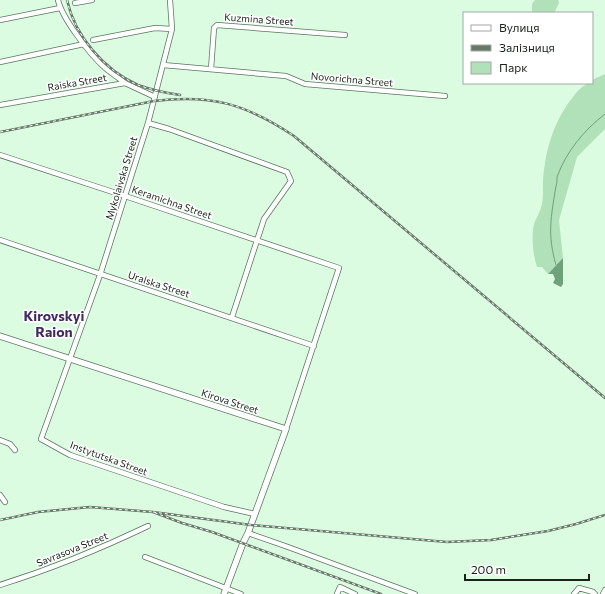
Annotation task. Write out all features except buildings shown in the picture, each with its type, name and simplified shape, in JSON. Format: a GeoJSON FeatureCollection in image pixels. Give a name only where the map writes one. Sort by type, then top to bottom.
{"type":"FeatureCollection","features":[{"type":"Feature","properties":{"kind":"main road","name":"Kirova Street"},"geometry":{"type":"LineString","coordinates":[[0,336],[286,429]]}},
{"type":"Feature","properties":{"kind":"main road"},"geometry":{"type":"LineString","coordinates":[[225,591],[286,429]]}},
{"type":"Feature","properties":{"kind":"street"},"geometry":{"type":"LineString","coordinates":[[58,0],[60,8],[84,44],[103,66],[125,82],[155,96]]}},
{"type":"Feature","properties":{"kind":"street"},"geometry":{"type":"LineString","coordinates":[[75,3],[92,0]]}},
{"type":"Feature","properties":{"kind":"street","name":"Mykolaivska Street"},"geometry":{"type":"LineString","coordinates":[[70,358],[126,196],[148,123],[172,29],[170,0]]}},
{"type":"Feature","properties":{"kind":"street"},"geometry":{"type":"LineString","coordinates":[[0,20],[60,8]]}},
{"type":"Feature","properties":{"kind":"street","name":"Kuzmina Street"},"geometry":{"type":"LineString","coordinates":[[211,69],[214,28],[216,26],[345,35]]}},
{"type":"Feature","properties":{"kind":"street"},"geometry":{"type":"LineString","coordinates":[[93,40],[155,28],[172,29]]}},
{"type":"Feature","properties":{"kind":"street"},"geometry":{"type":"LineString","coordinates":[[0,62],[84,44]]}},
{"type":"Feature","properties":{"kind":"street","name":"Novorichna Street"},"geometry":{"type":"LineString","coordinates":[[164,65],[286,76],[305,84],[445,96]]}},
{"type":"Feature","properties":{"kind":"street","name":"Raiska Street"},"geometry":{"type":"LineString","coordinates":[[0,105],[125,82]]}},
{"type":"Feature","properties":{"kind":"street"},"geometry":{"type":"LineString","coordinates":[[148,123],[169,129],[287,172],[291,181],[264,219],[232,317]]}},
{"type":"Feature","properties":{"kind":"street","name":"Keramichna Street"},"geometry":{"type":"LineString","coordinates":[[0,155],[338,268],[314,346]]}},
{"type":"Feature","properties":{"kind":"street","name":"Uralska Street"},"geometry":{"type":"LineString","coordinates":[[0,240],[232,317],[314,346]]}},
{"type":"Feature","properties":{"kind":"street"},"geometry":{"type":"LineString","coordinates":[[286,429],[314,346]]}},
{"type":"Feature","properties":{"kind":"street","name":"Instytutska Street"},"geometry":{"type":"LineString","coordinates":[[70,358],[41,439],[70,455],[224,507],[255,514]]}},
{"type":"Feature","properties":{"kind":"street"},"geometry":{"type":"LineString","coordinates":[[0,440],[10,444],[15,450]]}},
{"type":"Feature","properties":{"kind":"street"},"geometry":{"type":"LineString","coordinates":[[0,495],[5,502]]}},
{"type":"Feature","properties":{"kind":"street","name":"Savrasova Street"},"geometry":{"type":"LineString","coordinates":[[0,585],[79,557],[148,526]]}},
{"type":"Feature","properties":{"kind":"street"},"geometry":{"type":"LineString","coordinates":[[248,533],[415,594]]}},
{"type":"Feature","properties":{"kind":"street"},"geometry":{"type":"LineString","coordinates":[[145,557],[225,591],[241,594]]}},
{"type":"Feature","properties":{"kind":"street"},"geometry":{"type":"LineString","coordinates":[[337,594],[340,587],[355,594]]}},
{"type":"Feature","properties":{"kind":"street"},"geometry":{"type":"LineString","coordinates":[[574,594],[580,588],[595,594]]}},
{"type":"Feature","properties":{"kind":"street"},"geometry":{"type":"LineString","coordinates":[[604,594],[605,590]]}},
{"type":"Feature","properties":{"kind":"green space"},"geometry":{"type":"Polygon","coordinates":[[[535,0],[558,0],[559,3],[554,12],[532,12],[532,4],[535,0]]]}},
{"type":"Feature","properties":{"kind":"green space"},"geometry":{"type":"Polygon","coordinates":[[[605,74],[605,129],[577,157],[559,220],[563,258],[548,274],[542,267],[537,267],[533,240],[534,224],[542,204],[543,174],[547,151],[557,122],[567,105],[579,90],[587,84],[593,84],[593,80],[605,74]]]}},
{"type":"Feature","properties":{"kind":"shaded area"},"geometry":{"type":"Polygon","coordinates":[[[563,258],[563,284],[561,287],[553,283],[555,279],[553,274],[548,274],[563,258]]]}},
{"type":"Feature","properties":{"kind":"waterway"},"geometry":{"type":"LineString","coordinates":[[556,265],[553,254],[551,226],[557,177],[565,159],[576,142],[597,120],[605,114]]}},
{"type":"Feature","properties":{"kind":"railway"},"geometry":{"type":"LineString","coordinates":[[67,0],[71,13],[84,39],[103,61],[126,79],[138,85],[180,95]]}},
{"type":"Feature","properties":{"kind":"railway"},"geometry":{"type":"LineString","coordinates":[[0,132],[154,101],[175,99],[194,99],[228,104],[260,116],[294,136],[605,398]]}},
{"type":"Feature","properties":{"kind":"railway"},"geometry":{"type":"LineString","coordinates":[[0,520],[38,512],[90,507],[153,512],[381,594]]}},
{"type":"Feature","properties":{"kind":"railway"},"geometry":{"type":"LineString","coordinates":[[153,512],[251,525],[447,542],[491,540],[548,531],[605,515]]}},
{"type":"Feature","properties":{"kind":"district","name":"Kirovskyi Raion"},"geometry":{"type":"Point","coordinates":[54,324]}}]}
